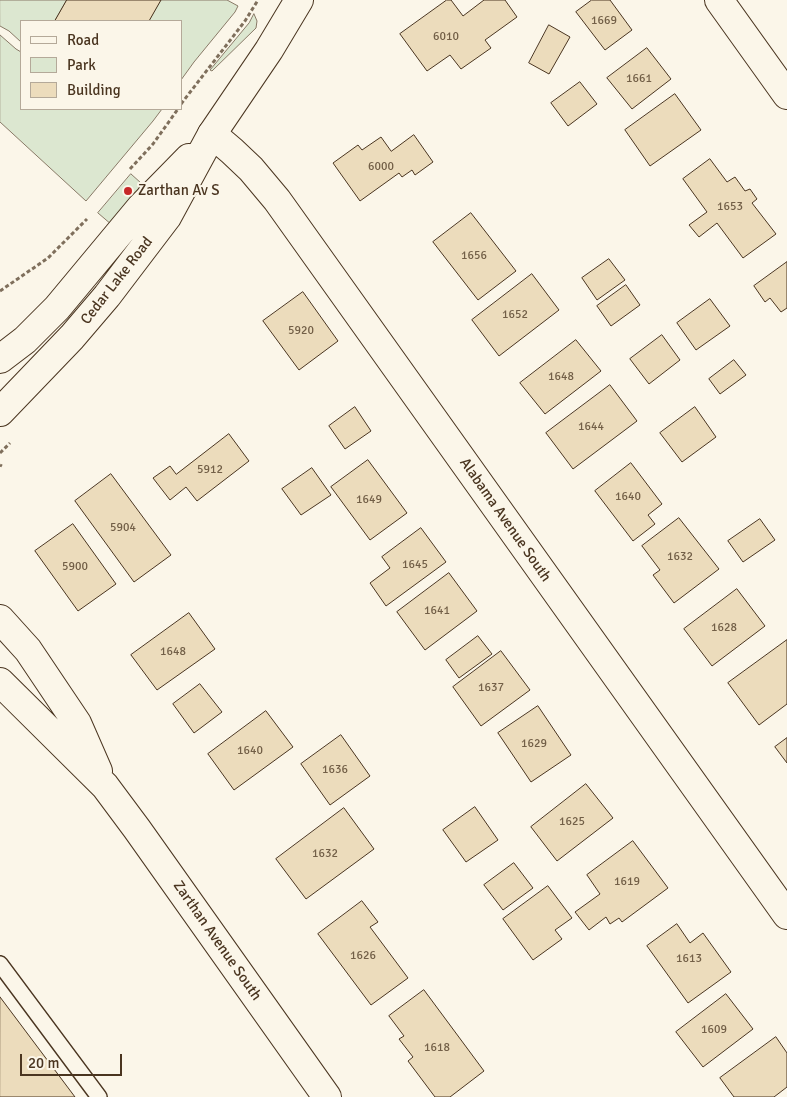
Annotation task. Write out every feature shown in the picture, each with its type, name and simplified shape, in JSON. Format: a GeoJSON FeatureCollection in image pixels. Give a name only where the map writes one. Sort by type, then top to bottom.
{"type":"FeatureCollection","features":[{"type":"Feature","properties":{"kind":"street","name":"Cedar Lake Road"},"geometry":{"type":"LineString","coordinates":[[0,412],[72,337],[107,296],[167,218],[212,134],[269,50],[299,0]]}},
{"type":"Feature","properties":{"kind":"street"},"geometry":{"type":"LineString","coordinates":[[719,0],[787,95]]}},
{"type":"Feature","properties":{"kind":"street","name":"Cedar Lake Road"},"geometry":{"type":"LineString","coordinates":[[0,359],[25,340],[57,308],[141,207],[212,134]]}},
{"type":"Feature","properties":{"kind":"street","name":"Alabama Avenue South"},"geometry":{"type":"LineString","coordinates":[[212,134],[251,170],[277,200],[787,914]]}},
{"type":"Feature","properties":{"kind":"street","name":"Zarthan Avenue South"},"geometry":{"type":"LineString","coordinates":[[0,618],[28,650],[77,723],[105,786]]}},
{"type":"Feature","properties":{"kind":"street","name":"Zarthan Avenue South"},"geometry":{"type":"LineString","coordinates":[[0,682],[105,786],[327,1097]]}},
{"type":"Feature","properties":{"kind":"lane"},"geometry":{"type":"LineString","coordinates":[[0,964],[99,1097]]}},
{"type":"Feature","properties":{"kind":"path"},"geometry":{"type":"LineString","coordinates":[[182,103],[245,21],[258,0]]}},
{"type":"Feature","properties":{"kind":"path"},"geometry":{"type":"LineString","coordinates":[[126,174],[152,144],[177,110]]}},
{"type":"Feature","properties":{"kind":"path"},"geometry":{"type":"LineString","coordinates":[[0,291],[48,258],[87,219]]}},
{"type":"Feature","properties":{"kind":"green space"},"geometry":{"type":"Polygon","coordinates":[[[0,0],[67,0],[56,20],[20,20],[20,41],[0,26],[0,0]]]}},
{"type":"Feature","properties":{"kind":"green space"},"geometry":{"type":"Polygon","coordinates":[[[161,0],[227,0],[238,6],[182,79],[182,20],[150,20],[161,0]]]}},
{"type":"Feature","properties":{"kind":"green space"},"geometry":{"type":"Polygon","coordinates":[[[254,14],[257,21],[256,28],[212,71],[210,70],[249,23],[254,14]]]}},
{"type":"Feature","properties":{"kind":"green space"},"geometry":{"type":"Polygon","coordinates":[[[0,35],[20,51],[20,110],[161,110],[86,201],[0,122],[0,35]]]}},
{"type":"Feature","properties":{"kind":"green space"},"geometry":{"type":"Polygon","coordinates":[[[131,174],[141,183],[134,198],[112,225],[98,213],[131,174]]]}},
{"type":"Feature","properties":{"kind":"building"},"geometry":{"type":"Polygon","coordinates":[[[67,0],[161,0],[150,20],[56,20],[67,0]]]}},
{"type":"Feature","properties":{"kind":"building"},"geometry":{"type":"Polygon","coordinates":[[[447,0],[451,0],[463,16],[484,0],[505,0],[517,17],[485,40],[491,48],[461,69],[450,55],[427,71],[400,34],[447,0]]]}},
{"type":"Feature","properties":{"kind":"building"},"geometry":{"type":"Polygon","coordinates":[[[592,0],[610,0],[632,30],[605,50],[576,12],[592,0]]]}},
{"type":"Feature","properties":{"kind":"building"},"geometry":{"type":"Polygon","coordinates":[[[549,25],[570,37],[549,74],[529,63],[549,25]]]}},
{"type":"Feature","properties":{"kind":"building"},"geometry":{"type":"Polygon","coordinates":[[[647,48],[671,79],[632,109],[607,78],[647,48]]]}},
{"type":"Feature","properties":{"kind":"building"},"geometry":{"type":"Polygon","coordinates":[[[580,82],[597,104],[568,126],[551,103],[580,82]]]}},
{"type":"Feature","properties":{"kind":"building"},"geometry":{"type":"Polygon","coordinates":[[[675,94],[701,130],[650,166],[625,130],[675,94]]]}},
{"type":"Feature","properties":{"kind":"building"},"geometry":{"type":"Polygon","coordinates":[[[414,135],[433,162],[415,175],[412,170],[402,177],[399,173],[360,201],[333,163],[358,145],[362,150],[381,137],[391,151],[414,135]]]}},
{"type":"Feature","properties":{"kind":"building"},"geometry":{"type":"Polygon","coordinates":[[[710,159],[727,182],[735,177],[745,191],[750,189],[757,199],[752,203],[776,234],[743,258],[717,223],[699,237],[689,225],[707,212],[683,179],[710,159]]]}},
{"type":"Feature","properties":{"kind":"building"},"geometry":{"type":"Polygon","coordinates":[[[471,213],[516,271],[478,300],[433,242],[471,213]]]}},
{"type":"Feature","properties":{"kind":"building"},"geometry":{"type":"Polygon","coordinates":[[[609,259],[625,280],[597,300],[582,278],[609,259]]]}},
{"type":"Feature","properties":{"kind":"building"},"geometry":{"type":"Polygon","coordinates":[[[787,262],[787,308],[781,312],[770,298],[765,302],[754,286],[787,262]]]}},
{"type":"Feature","properties":{"kind":"building"},"geometry":{"type":"Polygon","coordinates":[[[532,274],[559,310],[499,356],[472,320],[532,274]]]}},
{"type":"Feature","properties":{"kind":"building"},"geometry":{"type":"Polygon","coordinates":[[[626,285],[640,305],[611,326],[597,306],[626,285]]]}},
{"type":"Feature","properties":{"kind":"building"},"geometry":{"type":"Polygon","coordinates":[[[303,292],[338,341],[299,370],[263,321],[303,292]]]}},
{"type":"Feature","properties":{"kind":"building"},"geometry":{"type":"Polygon","coordinates":[[[710,299],[730,326],[696,350],[677,323],[710,299]]]}},
{"type":"Feature","properties":{"kind":"building"},"geometry":{"type":"Polygon","coordinates":[[[662,335],[680,360],[649,384],[630,359],[662,335]]]}},
{"type":"Feature","properties":{"kind":"building"},"geometry":{"type":"Polygon","coordinates":[[[576,340],[601,371],[545,414],[520,383],[576,340]]]}},
{"type":"Feature","properties":{"kind":"building"},"geometry":{"type":"Polygon","coordinates":[[[734,360],[746,375],[720,394],[709,379],[734,360]]]}},
{"type":"Feature","properties":{"kind":"building"},"geometry":{"type":"Polygon","coordinates":[[[610,385],[637,421],[573,469],[546,433],[610,385]]]}},
{"type":"Feature","properties":{"kind":"building"},"geometry":{"type":"Polygon","coordinates":[[[355,407],[371,431],[345,449],[329,426],[355,407]]]}},
{"type":"Feature","properties":{"kind":"building"},"geometry":{"type":"Polygon","coordinates":[[[695,407],[716,437],[682,462],[660,433],[695,407]]]}},
{"type":"Feature","properties":{"kind":"building"},"geometry":{"type":"Polygon","coordinates":[[[229,434],[249,461],[197,501],[186,487],[170,500],[153,478],[170,466],[176,474],[229,434]]]}},
{"type":"Feature","properties":{"kind":"building"},"geometry":{"type":"Polygon","coordinates":[[[368,460],[407,513],[370,540],[331,487],[368,460]]]}},
{"type":"Feature","properties":{"kind":"building"},"geometry":{"type":"Polygon","coordinates":[[[631,463],[662,504],[648,515],[655,524],[633,541],[595,491],[631,463]]]}},
{"type":"Feature","properties":{"kind":"building"},"geometry":{"type":"Polygon","coordinates":[[[312,468],[331,495],[301,515],[282,489],[312,468]]]}},
{"type":"Feature","properties":{"kind":"building"},"geometry":{"type":"Polygon","coordinates":[[[111,474],[171,555],[134,582],[75,501],[111,474]]]}},
{"type":"Feature","properties":{"kind":"building"},"geometry":{"type":"Polygon","coordinates":[[[679,518],[719,569],[674,603],[653,575],[660,570],[642,546],[679,518]]]}},
{"type":"Feature","properties":{"kind":"building"},"geometry":{"type":"Polygon","coordinates":[[[760,519],[775,540],[743,562],[728,541],[760,519]]]}},
{"type":"Feature","properties":{"kind":"building"},"geometry":{"type":"Polygon","coordinates":[[[73,524],[116,584],[78,611],[35,551],[73,524]]]}},
{"type":"Feature","properties":{"kind":"building"},"geometry":{"type":"Polygon","coordinates":[[[421,528],[446,562],[386,606],[370,583],[390,568],[382,557],[421,528]]]}},
{"type":"Feature","properties":{"kind":"building"},"geometry":{"type":"Polygon","coordinates":[[[449,573],[477,611],[425,650],[397,612],[449,573]]]}},
{"type":"Feature","properties":{"kind":"building"},"geometry":{"type":"Polygon","coordinates":[[[737,589],[765,626],[712,666],[684,629],[737,589]]]}},
{"type":"Feature","properties":{"kind":"building"},"geometry":{"type":"Polygon","coordinates":[[[189,613],[215,649],[157,690],[131,655],[189,613]]]}},
{"type":"Feature","properties":{"kind":"building"},"geometry":{"type":"Polygon","coordinates":[[[478,636],[492,654],[459,678],[446,660],[478,636]]]}},
{"type":"Feature","properties":{"kind":"building"},"geometry":{"type":"Polygon","coordinates":[[[787,640],[787,704],[759,725],[728,683],[787,640]]]}},
{"type":"Feature","properties":{"kind":"building"},"geometry":{"type":"Polygon","coordinates":[[[501,651],[530,690],[481,726],[453,687],[501,651]]]}},
{"type":"Feature","properties":{"kind":"building"},"geometry":{"type":"Polygon","coordinates":[[[200,684],[222,712],[194,733],[173,704],[200,684]]]}},
{"type":"Feature","properties":{"kind":"building"},"geometry":{"type":"Polygon","coordinates":[[[538,706],[571,755],[531,782],[498,733],[538,706]]]}},
{"type":"Feature","properties":{"kind":"building"},"geometry":{"type":"Polygon","coordinates":[[[266,711],[293,747],[234,790],[208,754],[266,711]]]}},
{"type":"Feature","properties":{"kind":"building"},"geometry":{"type":"Polygon","coordinates":[[[341,735],[370,776],[330,805],[301,764],[341,735]]]}},
{"type":"Feature","properties":{"kind":"building"},"geometry":{"type":"Polygon","coordinates":[[[787,738],[787,763],[775,747],[787,738]]]}},
{"type":"Feature","properties":{"kind":"building"},"geometry":{"type":"Polygon","coordinates":[[[586,784],[613,818],[557,861],[531,827],[586,784]]]}},
{"type":"Feature","properties":{"kind":"building"},"geometry":{"type":"Polygon","coordinates":[[[475,807],[498,840],[466,862],[443,830],[475,807]]]}},
{"type":"Feature","properties":{"kind":"building"},"geometry":{"type":"Polygon","coordinates":[[[344,808],[374,849],[306,899],[276,859],[344,808]]]}},
{"type":"Feature","properties":{"kind":"building"},"geometry":{"type":"Polygon","coordinates":[[[633,841],[668,888],[622,922],[619,918],[610,924],[606,917],[589,930],[575,912],[600,894],[587,875],[633,841]]]}},
{"type":"Feature","properties":{"kind":"building"},"geometry":{"type":"Polygon","coordinates":[[[514,863],[533,888],[503,910],[484,885],[514,863]]]}},
{"type":"Feature","properties":{"kind":"building"},"geometry":{"type":"Polygon","coordinates":[[[548,886],[572,918],[555,930],[562,939],[533,960],[503,919],[548,886]]]}},
{"type":"Feature","properties":{"kind":"building"},"geometry":{"type":"Polygon","coordinates":[[[362,901],[378,922],[370,927],[408,978],[371,1005],[318,934],[362,901]]]}},
{"type":"Feature","properties":{"kind":"building"},"geometry":{"type":"Polygon","coordinates":[[[677,924],[690,943],[703,933],[731,972],[688,1003],[647,946],[677,924]]]}},
{"type":"Feature","properties":{"kind":"building"},"geometry":{"type":"Polygon","coordinates":[[[424,990],[484,1071],[450,1097],[435,1097],[408,1061],[413,1057],[399,1039],[404,1036],[389,1016],[424,990]]]}},
{"type":"Feature","properties":{"kind":"building"},"geometry":{"type":"Polygon","coordinates":[[[726,994],[753,1029],[703,1067],[676,1032],[726,994]]]}},
{"type":"Feature","properties":{"kind":"building"},"geometry":{"type":"Polygon","coordinates":[[[0,997],[75,1097],[0,1097],[0,997]]]}},
{"type":"Feature","properties":{"kind":"building"},"geometry":{"type":"Polygon","coordinates":[[[776,1037],[787,1053],[787,1087],[774,1097],[734,1097],[720,1078],[776,1037]]]}},
{"type":"Feature","properties":{"kind":"place","name":"Zarthan Av S"},"geometry":{"type":"Point","coordinates":[128,191]}}]}
